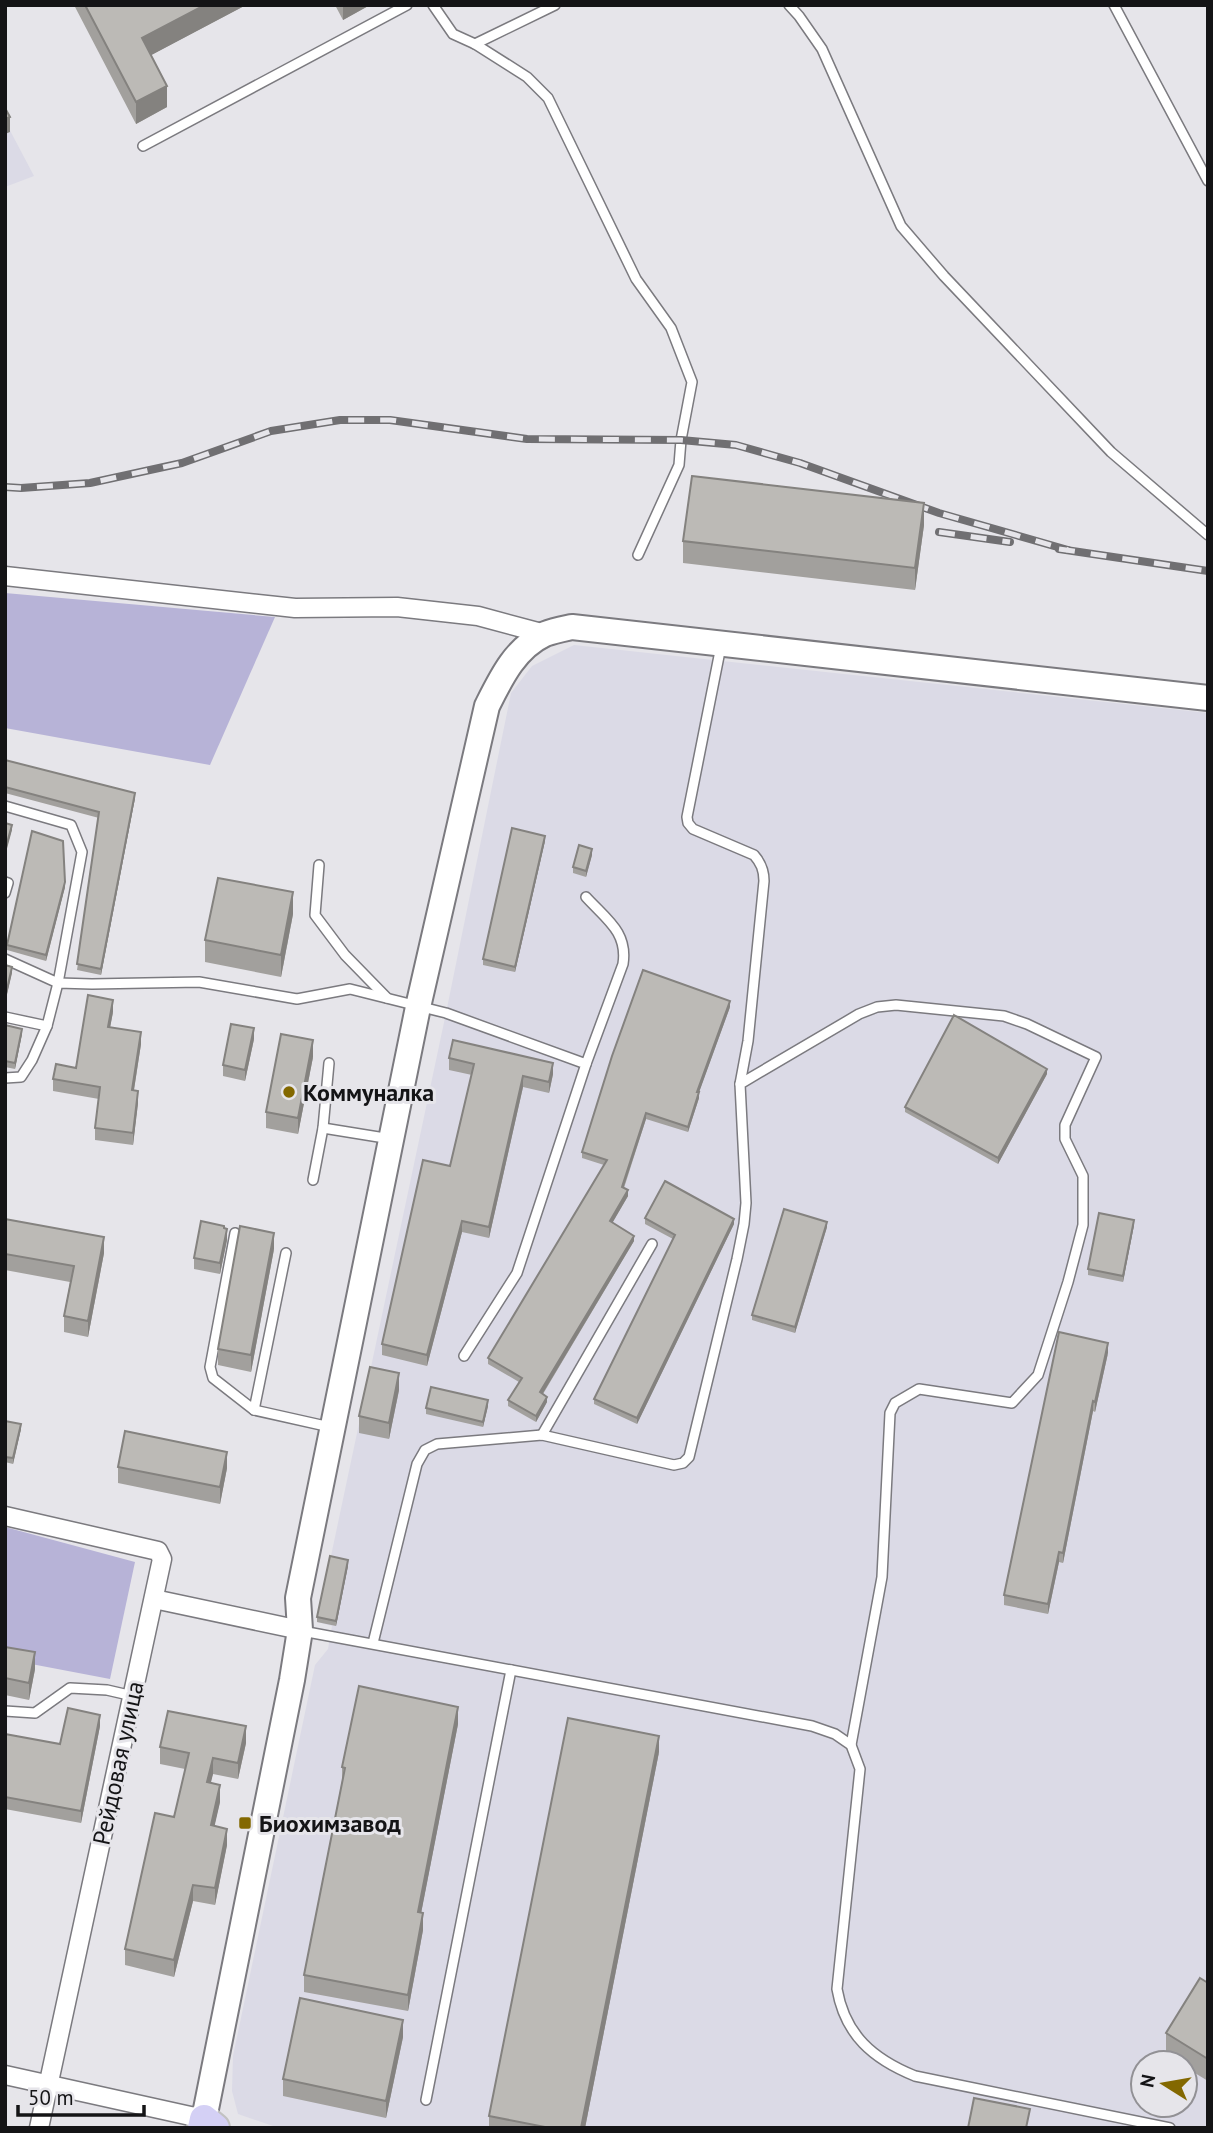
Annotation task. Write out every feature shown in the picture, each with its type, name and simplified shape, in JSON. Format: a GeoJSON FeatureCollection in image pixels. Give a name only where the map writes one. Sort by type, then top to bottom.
{"type":"FeatureCollection","features":[{"type":"Feature","properties":{"kind":"main road"},"geometry":{"type":"LineString","coordinates":[[207,2125],[292,1680],[300,1630],[298,1598],[391,1139],[418,1007],[487,706],[504,672],[527,645],[545,635],[572,627],[1208,698]]}},
{"type":"Feature","properties":{"kind":"street"},"geometry":{"type":"LineString","coordinates":[[5,576],[295,608],[397,607],[464,614],[545,635]]}},
{"type":"Feature","properties":{"kind":"street","name":"Рейдовая улица"},"geometry":{"type":"LineString","coordinates":[[5,1516],[158,1551],[162,1559],[39,2128]]}},
{"type":"Feature","properties":{"kind":"street"},"geometry":{"type":"LineString","coordinates":[[154,1599],[300,1630]]}},
{"type":"Feature","properties":{"kind":"street"},"geometry":{"type":"LineString","coordinates":[[5,2075],[207,2125]]}},
{"type":"Feature","properties":{"kind":"lane"},"geometry":{"type":"LineString","coordinates":[[143,146],[407,5]]}},
{"type":"Feature","properties":{"kind":"lane"},"geometry":{"type":"LineString","coordinates":[[433,5],[453,34],[475,44],[527,77],[548,98],[636,279],[671,328],[692,382],[679,466],[638,555]]}},
{"type":"Feature","properties":{"kind":"lane"},"geometry":{"type":"LineString","coordinates":[[475,44],[555,5]]}},
{"type":"Feature","properties":{"kind":"lane"},"geometry":{"type":"LineString","coordinates":[[789,5],[822,49],[901,226],[944,276],[1111,452],[1208,536]]}},
{"type":"Feature","properties":{"kind":"lane"},"geometry":{"type":"LineString","coordinates":[[1114,5],[1208,181]]}},
{"type":"Feature","properties":{"kind":"lane"},"geometry":{"type":"LineString","coordinates":[[373,1643],[417,1464],[425,1450],[437,1444],[542,1435],[674,1465],[683,1463],[689,1457],[744,1224],[746,1203],[740,1084],[748,1041],[764,871],[761,862],[754,855],[693,829],[688,823],[721,644]]}},
{"type":"Feature","properties":{"kind":"lane"},"geometry":{"type":"LineString","coordinates":[[5,806],[71,825],[82,852],[58,983],[47,1026],[21,1077],[5,1077]]}},
{"type":"Feature","properties":{"kind":"lane"},"geometry":{"type":"LineString","coordinates":[[319,865],[315,915],[345,955],[388,999]]}},
{"type":"Feature","properties":{"kind":"lane"},"geometry":{"type":"LineString","coordinates":[[5,882],[8,883],[5,893]]}},
{"type":"Feature","properties":{"kind":"lane"},"geometry":{"type":"LineString","coordinates":[[464,1356],[517,1273],[586,1064],[623,964],[625,949],[621,936],[586,897]]}},
{"type":"Feature","properties":{"kind":"lane"},"geometry":{"type":"LineString","coordinates":[[5,959],[58,983],[92,985],[199,982],[297,999],[350,989],[446,1013],[586,1064]]}},
{"type":"Feature","properties":{"kind":"lane"},"geometry":{"type":"LineString","coordinates":[[740,1084],[859,1014],[877,1007],[896,1005],[1004,1016],[1096,1057],[1065,1125],[1065,1139],[1083,1176],[1083,1224],[1068,1282],[1038,1375],[1012,1403],[919,1389],[895,1403],[890,1413],[882,1577],[851,1745],[860,1769],[837,1989],[847,2022],[859,2039],[873,2054],[894,2068],[915,2076],[1170,2128]]}},
{"type":"Feature","properties":{"kind":"lane"},"geometry":{"type":"LineString","coordinates":[[5,1017],[47,1026]]}},
{"type":"Feature","properties":{"kind":"lane"},"geometry":{"type":"LineString","coordinates":[[313,1181],[323,1128],[329,1063]]}},
{"type":"Feature","properties":{"kind":"lane"},"geometry":{"type":"LineString","coordinates":[[323,1128],[391,1139]]}},
{"type":"Feature","properties":{"kind":"lane"},"geometry":{"type":"LineString","coordinates":[[235,1233],[210,1367],[213,1378],[254,1410],[333,1428]]}},
{"type":"Feature","properties":{"kind":"lane"},"geometry":{"type":"LineString","coordinates":[[542,1435],[652,1244]]}},
{"type":"Feature","properties":{"kind":"lane"},"geometry":{"type":"LineString","coordinates":[[254,1410],[286,1253]]}},
{"type":"Feature","properties":{"kind":"lane"},"geometry":{"type":"LineString","coordinates":[[300,1630],[812,1726],[835,1734],[851,1745]]}},
{"type":"Feature","properties":{"kind":"lane"},"geometry":{"type":"LineString","coordinates":[[426,2100],[512,1670]]}},
{"type":"Feature","properties":{"kind":"lane"},"geometry":{"type":"LineString","coordinates":[[5,1711],[35,1713],[70,1688],[107,1690],[133,1696]]}},
{"type":"Feature","properties":{"kind":"shaded area"},"geometry":{"type":"Polygon","coordinates":[[[5,121],[34,176],[5,187],[5,121]]]}},
{"type":"Feature","properties":{"kind":"shaded area"},"geometry":{"type":"Polygon","coordinates":[[[5,593],[275,617],[210,765],[5,728],[5,593]]]}},
{"type":"Feature","properties":{"kind":"shaded area"},"geometry":{"type":"Polygon","coordinates":[[[574,645],[1208,713],[1208,2128],[279,2128],[238,2114],[232,2091],[233,2056],[315,1665],[328,1649],[332,1626],[317,1622],[511,693],[532,666],[574,645]]]}},
{"type":"Feature","properties":{"kind":"shaded area"},"geometry":{"type":"Polygon","coordinates":[[[5,1527],[135,1562],[110,1679],[5,1659],[5,1527]]]}},
{"type":"Feature","properties":{"kind":"building"},"geometry":{"type":"Polygon","coordinates":[[[85,5],[205,5],[142,38],[167,86],[136,102],[85,5]]]}},
{"type":"Feature","properties":{"kind":"building"},"geometry":{"type":"Polygon","coordinates":[[[692,476],[924,503],[915,568],[683,541],[692,476]]]}},
{"type":"Feature","properties":{"kind":"building"},"geometry":{"type":"Polygon","coordinates":[[[5,760],[135,793],[101,969],[77,964],[99,812],[5,787],[5,760]]]}},
{"type":"Feature","properties":{"kind":"building"},"geometry":{"type":"Polygon","coordinates":[[[5,823],[12,825],[5,850],[5,823]]]}},
{"type":"Feature","properties":{"kind":"building"},"geometry":{"type":"Polygon","coordinates":[[[512,828],[545,836],[515,967],[483,959],[512,828]]]}},
{"type":"Feature","properties":{"kind":"building"},"geometry":{"type":"Polygon","coordinates":[[[32,831],[63,841],[65,882],[46,955],[7,945],[32,831]]]}},
{"type":"Feature","properties":{"kind":"building"},"geometry":{"type":"Polygon","coordinates":[[[579,845],[592,849],[586,871],[573,867],[579,845]]]}},
{"type":"Feature","properties":{"kind":"building"},"geometry":{"type":"Polygon","coordinates":[[[218,878],[293,892],[281,955],[205,940],[218,878]]]}},
{"type":"Feature","properties":{"kind":"building"},"geometry":{"type":"Polygon","coordinates":[[[5,965],[12,967],[5,998],[5,965]]]}},
{"type":"Feature","properties":{"kind":"building"},"geometry":{"type":"Polygon","coordinates":[[[643,970],[730,1001],[697,1092],[688,1127],[646,1113],[622,1187],[628,1190],[610,1221],[634,1236],[540,1392],[547,1397],[536,1416],[508,1400],[522,1378],[488,1358],[607,1160],[582,1152],[643,970]]]}},
{"type":"Feature","properties":{"kind":"building"},"geometry":{"type":"Polygon","coordinates":[[[88,995],[113,1000],[108,1027],[141,1032],[132,1090],[138,1091],[133,1133],[95,1128],[100,1087],[53,1079],[56,1064],[76,1068],[88,995]]]}},
{"type":"Feature","properties":{"kind":"building"},"geometry":{"type":"Polygon","coordinates":[[[954,1015],[1047,1069],[998,1158],[905,1107],[954,1015]]]}},
{"type":"Feature","properties":{"kind":"building"},"geometry":{"type":"Polygon","coordinates":[[[231,1024],[254,1028],[245,1070],[223,1065],[231,1024]]]}},
{"type":"Feature","properties":{"kind":"building"},"geometry":{"type":"Polygon","coordinates":[[[5,1025],[22,1029],[15,1063],[5,1061],[5,1025]]]}},
{"type":"Feature","properties":{"kind":"building","name":"Коммуналка"},"geometry":{"type":"Polygon","coordinates":[[[281,1034],[313,1040],[298,1118],[266,1112],[281,1034]]]}},
{"type":"Feature","properties":{"kind":"building"},"geometry":{"type":"Polygon","coordinates":[[[453,1040],[553,1063],[549,1082],[523,1076],[489,1227],[462,1221],[427,1355],[382,1344],[423,1160],[450,1166],[474,1064],[449,1058],[453,1040]]]}},
{"type":"Feature","properties":{"kind":"building"},"geometry":{"type":"Polygon","coordinates":[[[665,1181],[734,1219],[637,1418],[594,1399],[675,1235],[645,1218],[665,1181]]]}},
{"type":"Feature","properties":{"kind":"building"},"geometry":{"type":"Polygon","coordinates":[[[784,1209],[827,1222],[795,1327],[752,1315],[784,1209]]]}},
{"type":"Feature","properties":{"kind":"building"},"geometry":{"type":"Polygon","coordinates":[[[1099,1213],[1134,1220],[1123,1276],[1088,1269],[1099,1213]]]}},
{"type":"Feature","properties":{"kind":"building"},"geometry":{"type":"Polygon","coordinates":[[[5,1219],[104,1237],[88,1321],[64,1316],[74,1266],[5,1254],[5,1219]]]}},
{"type":"Feature","properties":{"kind":"building"},"geometry":{"type":"Polygon","coordinates":[[[201,1221],[227,1229],[220,1263],[194,1258],[201,1221]]]}},
{"type":"Feature","properties":{"kind":"building"},"geometry":{"type":"Polygon","coordinates":[[[240,1226],[274,1233],[251,1355],[218,1349],[240,1226]]]}},
{"type":"Feature","properties":{"kind":"building"},"geometry":{"type":"Polygon","coordinates":[[[1059,1332],[1108,1343],[1095,1402],[1093,1401],[1063,1553],[1059,1552],[1048,1604],[1004,1595],[1059,1332]]]}},
{"type":"Feature","properties":{"kind":"building"},"geometry":{"type":"Polygon","coordinates":[[[370,1367],[399,1373],[389,1423],[359,1416],[370,1367]]]}},
{"type":"Feature","properties":{"kind":"building"},"geometry":{"type":"Polygon","coordinates":[[[431,1387],[488,1400],[483,1422],[426,1408],[431,1387]]]}},
{"type":"Feature","properties":{"kind":"building"},"geometry":{"type":"Polygon","coordinates":[[[5,1421],[21,1424],[13,1458],[5,1457],[5,1421]]]}},
{"type":"Feature","properties":{"kind":"building"},"geometry":{"type":"Polygon","coordinates":[[[125,1431],[227,1452],[220,1487],[118,1467],[125,1431]]]}},
{"type":"Feature","properties":{"kind":"building"},"geometry":{"type":"Polygon","coordinates":[[[330,1556],[348,1560],[336,1621],[317,1617],[330,1556]]]}},
{"type":"Feature","properties":{"kind":"building"},"geometry":{"type":"Polygon","coordinates":[[[5,1647],[35,1652],[29,1683],[5,1678],[5,1647]]]}},
{"type":"Feature","properties":{"kind":"building"},"geometry":{"type":"Polygon","coordinates":[[[359,1686],[458,1707],[418,1912],[423,1913],[408,1995],[304,1975],[359,1686]]]}},
{"type":"Feature","properties":{"kind":"building"},"geometry":{"type":"Polygon","coordinates":[[[68,1708],[100,1715],[81,1811],[5,1797],[5,1734],[60,1744],[68,1708]]]}},
{"type":"Feature","properties":{"kind":"building"},"geometry":{"type":"Polygon","coordinates":[[[168,1711],[246,1726],[238,1763],[213,1758],[207,1782],[220,1785],[211,1825],[227,1829],[215,1888],[193,1885],[174,1960],[125,1949],[155,1813],[174,1817],[189,1753],[160,1747],[168,1711]]]}},
{"type":"Feature","properties":{"kind":"building"},"geometry":{"type":"Polygon","coordinates":[[[568,1718],[659,1736],[581,2128],[550,2128],[489,2116],[568,1718]]]}},
{"type":"Feature","properties":{"kind":"building"},"geometry":{"type":"Polygon","coordinates":[[[1200,1978],[1208,1983],[1208,2059],[1199,2053],[1199,2049],[1192,2049],[1166,2033],[1200,1978]]]}},
{"type":"Feature","properties":{"kind":"building"},"geometry":{"type":"Polygon","coordinates":[[[300,1998],[403,2020],[386,2101],[283,2079],[300,1998]]]}},
{"type":"Feature","properties":{"kind":"building"},"geometry":{"type":"Polygon","coordinates":[[[974,2098],[1030,2109],[1026,2128],[968,2128],[974,2098]]]}},
{"type":"Feature","properties":{"kind":"railway"},"geometry":{"type":"LineString","coordinates":[[5,487],[90,483],[182,463],[271,431],[340,420],[390,420],[527,439],[681,440],[736,445],[800,463],[939,513],[1068,550]]}},
{"type":"Feature","properties":{"kind":"railway"},"geometry":{"type":"LineString","coordinates":[[939,532],[1010,542]]}},
{"type":"Feature","properties":{"kind":"railway"},"geometry":{"type":"LineString","coordinates":[[1059,549],[1208,571]]}},
{"type":"Feature","properties":{"kind":"place","name":"Коммуналка"},"geometry":{"type":"Point","coordinates":[289,1092]}},
{"type":"Feature","properties":{"kind":"place","name":"Биохимзавод"},"geometry":{"type":"Point","coordinates":[245,1823]}}]}
